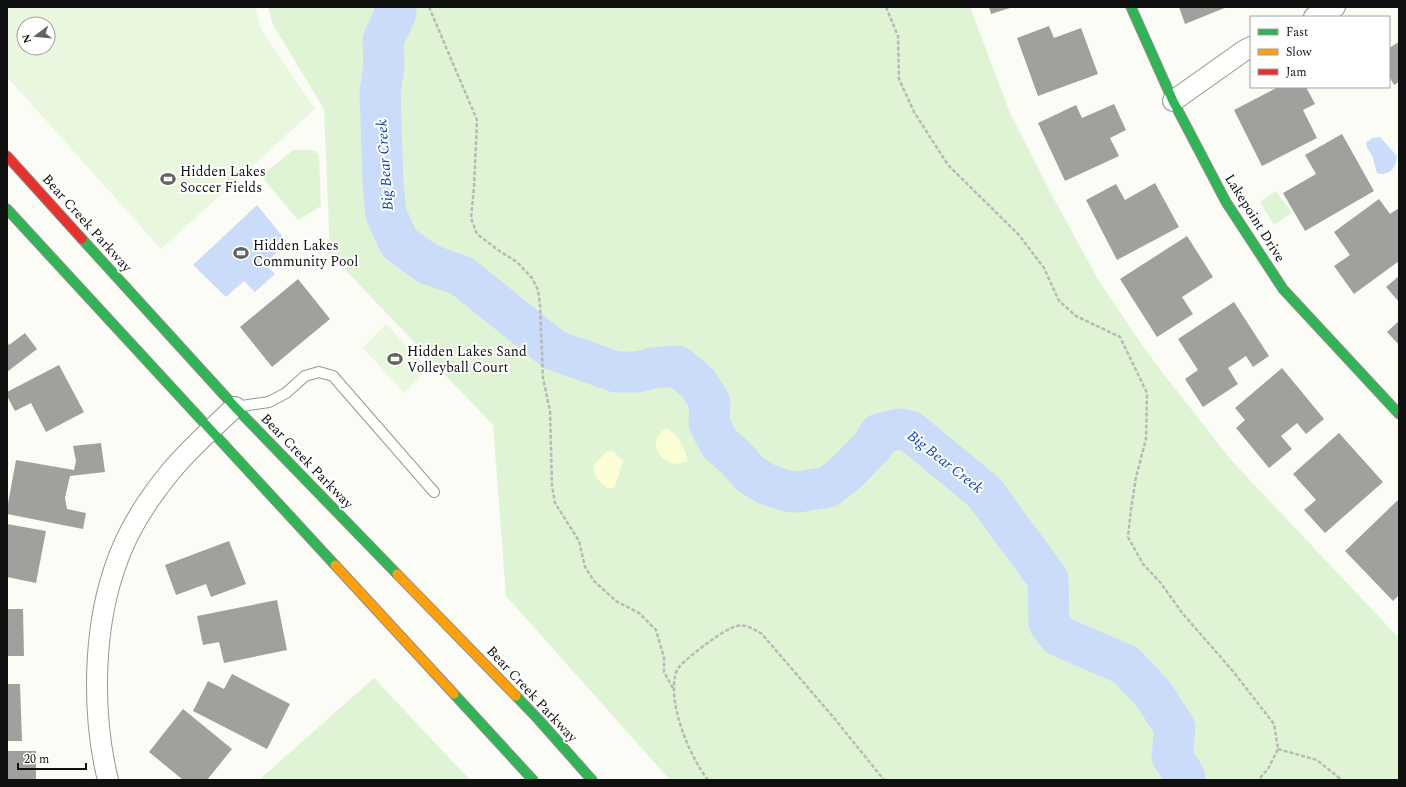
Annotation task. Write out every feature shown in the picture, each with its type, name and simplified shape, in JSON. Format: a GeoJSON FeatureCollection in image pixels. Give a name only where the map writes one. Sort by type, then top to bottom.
{"type":"FeatureCollection","features":[{"type":"Feature","properties":{"kind":"main road","name":"Lakepoint Drive"},"geometry":{"type":"LineString","coordinates":[[1131,7],[1173,101],[1226,202],[1283,289],[1399,414]]}},
{"type":"Feature","properties":{"kind":"main road","name":"Bear Creek Parkway"},"geometry":{"type":"LineString","coordinates":[[7,156],[235,407],[538,719],[592,780]]}},
{"type":"Feature","properties":{"kind":"main road"},"geometry":{"type":"LineString","coordinates":[[7,209],[533,780]]}},
{"type":"Feature","properties":{"kind":"street"},"geometry":{"type":"LineString","coordinates":[[1316,16],[1335,7]]}},
{"type":"Feature","properties":{"kind":"street"},"geometry":{"type":"LineString","coordinates":[[1173,101],[1244,50],[1250,47]]}},
{"type":"Feature","properties":{"kind":"street"},"geometry":{"type":"LineString","coordinates":[[108,780],[99,724],[98,666],[103,613],[114,570],[132,528],[159,487],[171,471],[235,407]]}},
{"type":"Feature","properties":{"kind":"lane"},"geometry":{"type":"LineString","coordinates":[[235,407],[269,402],[286,393],[306,376],[319,372],[333,376],[434,492]]}},
{"type":"Feature","properties":{"kind":"path"},"geometry":{"type":"LineString","coordinates":[[429,7],[477,120],[471,218],[478,234],[498,250],[518,262],[532,278],[538,290],[543,378],[550,411],[552,486],[555,503],[579,541],[585,567],[594,581],[616,601],[639,613],[656,630],[664,658],[664,672],[674,690]]}},
{"type":"Feature","properties":{"kind":"path"},"geometry":{"type":"LineString","coordinates":[[886,7],[898,36],[899,79],[914,112],[948,166],[1019,235],[1044,268],[1059,301],[1076,316],[1120,337],[1147,394],[1146,439],[1136,477],[1128,537],[1143,564],[1160,582],[1183,614],[1232,670],[1274,724],[1278,749],[1268,769],[1258,780]]}},
{"type":"Feature","properties":{"kind":"path"},"geometry":{"type":"LineString","coordinates":[[708,780],[693,758],[685,739],[678,715],[674,690],[675,676],[679,667],[710,641],[728,628],[737,625],[746,625],[762,634],[834,718],[884,780]]}},
{"type":"Feature","properties":{"kind":"path"},"geometry":{"type":"LineString","coordinates":[[1278,749],[1317,760],[1342,780]]}},
{"type":"Feature","properties":{"kind":"shaded area","name":"Hidden Lakes Soccer Fields"},"geometry":{"type":"Polygon","coordinates":[[[10,7],[255,7],[261,29],[315,109],[161,249],[7,77],[7,11],[10,7]]]}},
{"type":"Feature","properties":{"kind":"shaded area"},"geometry":{"type":"Polygon","coordinates":[[[268,7],[970,7],[1010,113],[1054,199],[1099,281],[1149,355],[1231,460],[1399,638],[1399,780],[670,780],[506,596],[493,425],[330,254],[324,109],[273,25],[268,7]]]}},
{"type":"Feature","properties":{"kind":"shaded area"},"geometry":{"type":"Polygon","coordinates":[[[293,150],[314,150],[319,155],[321,206],[298,220],[261,176],[293,150]]]}},
{"type":"Feature","properties":{"kind":"shaded area"},"geometry":{"type":"Polygon","coordinates":[[[1276,191],[1292,213],[1274,225],[1260,202],[1276,191]]]}},
{"type":"Feature","properties":{"kind":"shaded area","name":"Hidden Lakes Sand Volleyball Court"},"geometry":{"type":"Polygon","coordinates":[[[386,324],[428,369],[404,393],[363,348],[386,324]]]}},
{"type":"Feature","properties":{"kind":"shaded area"},"geometry":{"type":"Polygon","coordinates":[[[374,678],[470,780],[259,780],[374,678]]]}},
{"type":"Feature","properties":{"kind":"sand"},"geometry":{"type":"Polygon","coordinates":[[[667,428],[675,434],[681,442],[687,461],[679,464],[671,463],[659,454],[656,448],[656,441],[660,434],[667,428]]]}},
{"type":"Feature","properties":{"kind":"sand"},"geometry":{"type":"Polygon","coordinates":[[[607,451],[613,451],[623,461],[615,487],[610,489],[598,480],[593,470],[593,466],[607,451]]]}},
{"type":"Feature","properties":{"kind":"water"},"geometry":{"type":"Polygon","coordinates":[[[1380,137],[1397,156],[1393,168],[1385,174],[1377,173],[1372,155],[1367,148],[1366,143],[1372,138],[1380,137]]]}},
{"type":"Feature","properties":{"kind":"water","name":"Hidden Lakes Community Pool"},"geometry":{"type":"Polygon","coordinates":[[[257,205],[287,242],[265,264],[275,274],[255,292],[244,281],[226,297],[193,265],[257,205]]]}},
{"type":"Feature","properties":{"kind":"building"},"geometry":{"type":"Polygon","coordinates":[[[989,7],[1013,7],[991,14],[989,7]]]}},
{"type":"Feature","properties":{"kind":"building"},"geometry":{"type":"Polygon","coordinates":[[[1179,7],[1227,7],[1185,24],[1179,7]]]}},
{"type":"Feature","properties":{"kind":"building"},"geometry":{"type":"Polygon","coordinates":[[[1049,26],[1054,38],[1081,28],[1098,74],[1038,96],[1017,38],[1049,26]]]}},
{"type":"Feature","properties":{"kind":"building"},"geometry":{"type":"Polygon","coordinates":[[[1399,42],[1399,82],[1394,85],[1390,78],[1390,47],[1399,42]]]}},
{"type":"Feature","properties":{"kind":"building"},"geometry":{"type":"Polygon","coordinates":[[[1276,88],[1307,88],[1315,104],[1303,110],[1317,138],[1262,166],[1234,110],[1276,88]]]}},
{"type":"Feature","properties":{"kind":"building"},"geometry":{"type":"Polygon","coordinates":[[[1114,104],[1126,130],[1110,138],[1119,156],[1065,181],[1038,123],[1076,105],[1082,118],[1114,104]]]}},
{"type":"Feature","properties":{"kind":"building"},"geometry":{"type":"Polygon","coordinates":[[[1342,134],[1374,191],[1305,231],[1283,193],[1316,174],[1305,155],[1342,134]]]}},
{"type":"Feature","properties":{"kind":"building"},"geometry":{"type":"Polygon","coordinates":[[[1155,183],[1179,227],[1117,260],[1086,200],[1116,184],[1125,200],[1155,183]]]}},
{"type":"Feature","properties":{"kind":"building"},"geometry":{"type":"Polygon","coordinates":[[[1379,199],[1390,214],[1399,208],[1399,261],[1354,294],[1334,266],[1350,255],[1334,232],[1379,199]]]}},
{"type":"Feature","properties":{"kind":"building"},"geometry":{"type":"Polygon","coordinates":[[[1187,236],[1213,277],[1182,297],[1193,314],[1157,337],[1120,279],[1187,236]]]}},
{"type":"Feature","properties":{"kind":"building"},"geometry":{"type":"Polygon","coordinates":[[[1399,276],[1399,302],[1386,287],[1399,276]]]}},
{"type":"Feature","properties":{"kind":"building"},"geometry":{"type":"Polygon","coordinates":[[[298,279],[330,319],[272,367],[240,327],[298,279]]]}},
{"type":"Feature","properties":{"kind":"building"},"geometry":{"type":"Polygon","coordinates":[[[1234,302],[1269,356],[1253,367],[1246,356],[1228,368],[1238,384],[1203,407],[1185,379],[1198,370],[1178,339],[1234,302]]]}},
{"type":"Feature","properties":{"kind":"building"},"geometry":{"type":"Polygon","coordinates":[[[1399,321],[1399,345],[1387,332],[1399,321]]]}},
{"type":"Feature","properties":{"kind":"building"},"geometry":{"type":"Polygon","coordinates":[[[25,333],[37,349],[7,372],[7,341],[9,345],[25,333]]]}},
{"type":"Feature","properties":{"kind":"building"},"geometry":{"type":"Polygon","coordinates":[[[59,365],[84,412],[46,432],[31,403],[15,411],[7,396],[7,392],[59,365]]]}},
{"type":"Feature","properties":{"kind":"building"},"geometry":{"type":"Polygon","coordinates":[[[1282,368],[1324,419],[1306,434],[1297,423],[1281,436],[1292,449],[1269,468],[1236,428],[1245,420],[1235,408],[1282,368]]]}},
{"type":"Feature","properties":{"kind":"building"},"geometry":{"type":"Polygon","coordinates":[[[1339,433],[1383,482],[1325,533],[1304,510],[1316,500],[1293,474],[1339,433]]]}},
{"type":"Feature","properties":{"kind":"building"},"geometry":{"type":"Polygon","coordinates":[[[101,443],[105,472],[70,476],[65,498],[67,509],[86,513],[83,529],[7,514],[16,460],[74,470],[76,461],[73,446],[101,443]]]}},
{"type":"Feature","properties":{"kind":"building"},"geometry":{"type":"Polygon","coordinates":[[[1399,499],[1399,595],[1393,601],[1345,551],[1399,499]]]}},
{"type":"Feature","properties":{"kind":"building"},"geometry":{"type":"Polygon","coordinates":[[[7,524],[46,531],[36,583],[7,577],[7,524]]]}},
{"type":"Feature","properties":{"kind":"building"},"geometry":{"type":"Polygon","coordinates":[[[229,541],[246,584],[211,597],[206,584],[176,595],[165,565],[229,541]]]}},
{"type":"Feature","properties":{"kind":"building"},"geometry":{"type":"Polygon","coordinates":[[[277,600],[287,650],[224,663],[219,642],[203,645],[197,616],[277,600]]]}},
{"type":"Feature","properties":{"kind":"building"},"geometry":{"type":"Polygon","coordinates":[[[7,609],[23,609],[24,656],[7,656],[7,609]]]}},
{"type":"Feature","properties":{"kind":"building"},"geometry":{"type":"Polygon","coordinates":[[[232,674],[290,704],[267,749],[193,711],[208,681],[224,689],[232,674]]]}},
{"type":"Feature","properties":{"kind":"building"},"geometry":{"type":"Polygon","coordinates":[[[7,684],[20,684],[22,741],[7,741],[7,684]]]}},
{"type":"Feature","properties":{"kind":"building"},"geometry":{"type":"Polygon","coordinates":[[[183,709],[232,749],[207,780],[183,780],[149,752],[183,709]]]}},
{"type":"Feature","properties":{"kind":"building"},"geometry":{"type":"Polygon","coordinates":[[[7,751],[36,751],[36,780],[7,780],[7,751]]]}},
{"type":"Feature","properties":{"kind":"waterway","name":"Big Bear Creek"},"geometry":{"type":"LineString","coordinates":[[394,7],[396,13],[383,40],[384,67],[380,92],[383,182],[386,214],[399,243],[428,264],[462,276],[554,350],[616,372],[638,372],[653,368],[677,366],[698,383],[710,403],[709,423],[719,443],[735,457],[750,474],[766,484],[787,491],[798,492],[828,487],[848,471],[874,444],[879,434],[898,429],[910,431],[984,492],[1048,579],[1049,623],[1059,636],[1126,665],[1154,695],[1175,728],[1172,756],[1185,777],[1184,780]]}},
{"type":"Feature","properties":{"kind":"traffic: fast"},"geometry":{"type":"LineString","coordinates":[[1131,7],[1173,101],[1226,202],[1283,289],[1399,414]]}},
{"type":"Feature","properties":{"kind":"traffic: fast"},"geometry":{"type":"LineString","coordinates":[[7,209],[335,565]]}},
{"type":"Feature","properties":{"kind":"traffic: fast"},"geometry":{"type":"LineString","coordinates":[[82,239],[235,407],[397,574]]}},
{"type":"Feature","properties":{"kind":"traffic: fast"},"geometry":{"type":"LineString","coordinates":[[454,694],[533,780]]}},
{"type":"Feature","properties":{"kind":"traffic: fast"},"geometry":{"type":"LineString","coordinates":[[516,696],[592,780]]}},
{"type":"Feature","properties":{"kind":"traffic: slow"},"geometry":{"type":"LineString","coordinates":[[335,565],[454,694]]}},
{"type":"Feature","properties":{"kind":"traffic: slow"},"geometry":{"type":"LineString","coordinates":[[397,574],[516,696]]}},
{"type":"Feature","properties":{"kind":"traffic: jam"},"geometry":{"type":"LineString","coordinates":[[7,156],[82,239]]}},
{"type":"Feature","properties":{"kind":"place","name":"Hidden Lakes Soccer Fields"},"geometry":{"type":"Point","coordinates":[168,179]}},
{"type":"Feature","properties":{"kind":"place","name":"Hidden Lakes Community Pool"},"geometry":{"type":"Point","coordinates":[241,253]}},
{"type":"Feature","properties":{"kind":"place","name":"Hidden Lakes Sand Volleyball Court"},"geometry":{"type":"Point","coordinates":[395,359]}}]}
